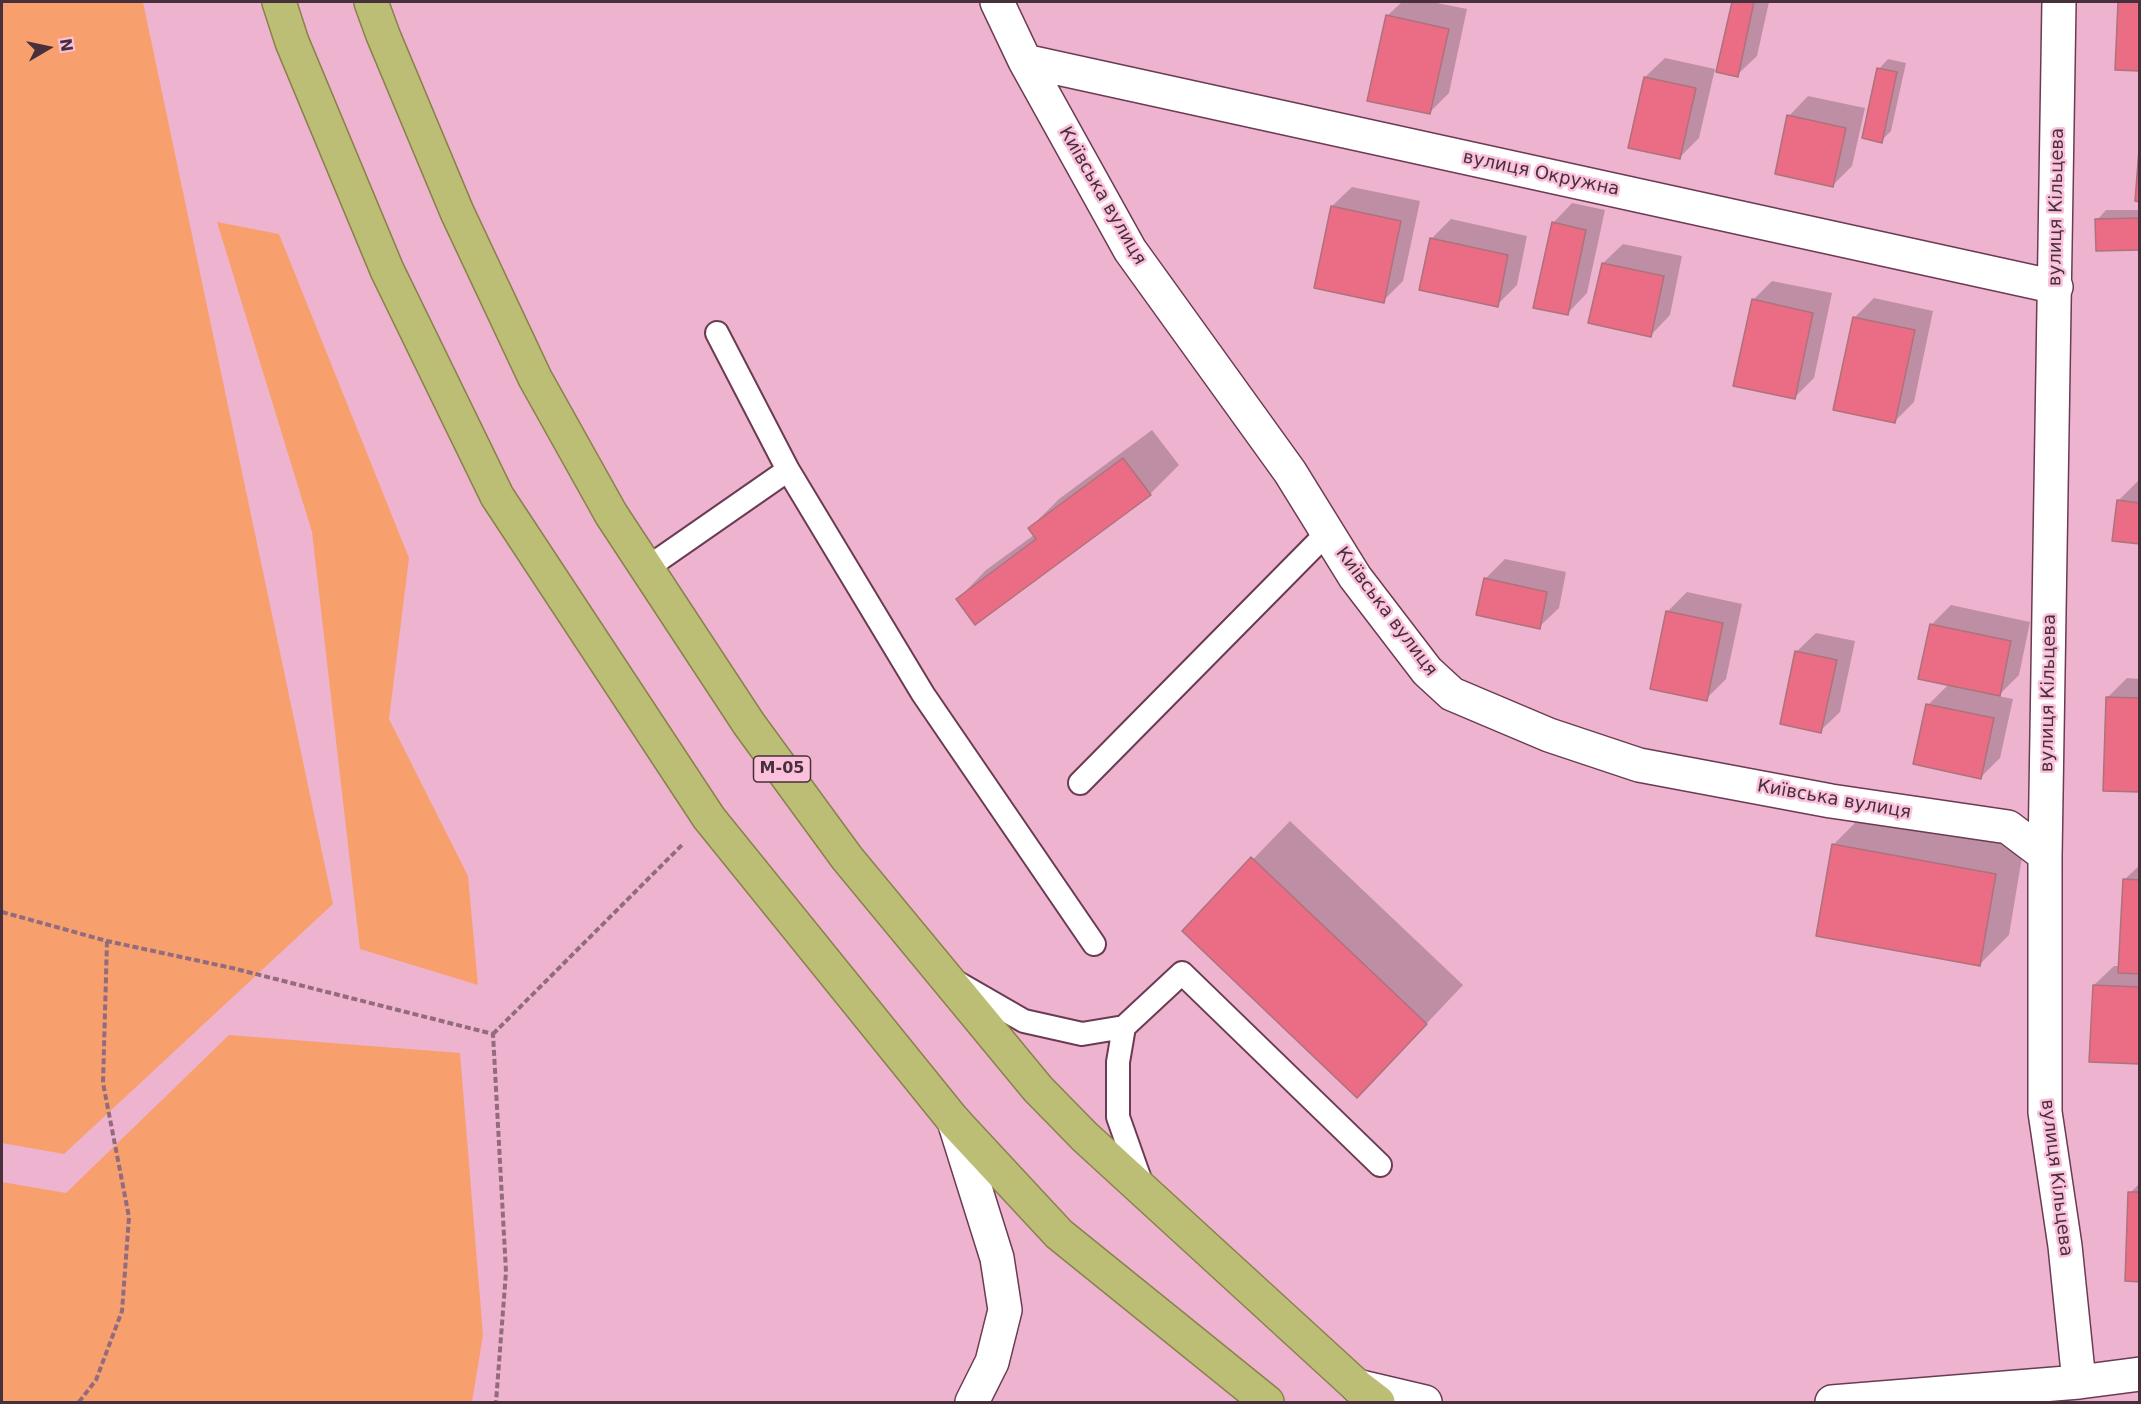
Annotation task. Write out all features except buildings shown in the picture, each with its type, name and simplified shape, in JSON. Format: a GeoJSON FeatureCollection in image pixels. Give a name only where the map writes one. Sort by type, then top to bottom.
{"type":"FeatureCollection","features":[{"type":"Feature","properties":{"kind":"highway"},"geometry":{"type":"LineString","coordinates":[[279,2],[292,42],[387,270],[497,496],[709,818],[954,1121],[1059,1234],[1267,1402]]}},
{"type":"Feature","properties":{"kind":"highway","name":"М-05"},"geometry":{"type":"LineString","coordinates":[[371,2],[457,212],[535,378],[611,514],[749,724],[847,858],[1038,1089],[1144,1191],[1367,1394]]}},
{"type":"Feature","properties":{"kind":"street","name":"Київська вулиця"},"geometry":{"type":"LineString","coordinates":[[997,2],[1025,61],[1130,250],[1283,462],[1355,576],[1426,671],[1452,694],[1549,735],[1640,765],[1831,801],[2008,828],[2045,855]]}},
{"type":"Feature","properties":{"kind":"street","name":"вулиця Кільцева"},"geometry":{"type":"LineString","coordinates":[[2059,2],[2045,855],[2045,1112],[2065,1246],[2079,1382]]}},
{"type":"Feature","properties":{"kind":"street","name":"вулиця Окружна"},"geometry":{"type":"LineString","coordinates":[[1025,61],[2056,287]]}},
{"type":"Feature","properties":{"kind":"street"},"geometry":{"type":"LineString","coordinates":[[2008,828],[2047,804]]}},
{"type":"Feature","properties":{"kind":"street"},"geometry":{"type":"LineString","coordinates":[[954,1121],[997,1258],[1005,1310],[992,1362],[972,1402]]}},
{"type":"Feature","properties":{"kind":"street"},"geometry":{"type":"LineString","coordinates":[[1832,1402],[2079,1382],[2139,1374]]}},
{"type":"Feature","properties":{"kind":"street"},"geometry":{"type":"LineString","coordinates":[[1367,1394],[1425,1402]]}},
{"type":"Feature","properties":{"kind":"lane"},"geometry":{"type":"LineString","coordinates":[[717,333],[788,470],[923,694],[1094,944]]}},
{"type":"Feature","properties":{"kind":"lane"},"geometry":{"type":"LineString","coordinates":[[647,568],[788,470]]}},
{"type":"Feature","properties":{"kind":"lane"},"geometry":{"type":"LineString","coordinates":[[1080,783],[1328,532]]}},
{"type":"Feature","properties":{"kind":"lane"},"geometry":{"type":"LineString","coordinates":[[942,973],[1024,1021],[1082,1034],[1124,1027],[1182,973],[1380,1165]]}},
{"type":"Feature","properties":{"kind":"lane"},"geometry":{"type":"LineString","coordinates":[[1124,1027],[1118,1062],[1118,1117],[1144,1191]]}},
{"type":"Feature","properties":{"kind":"path"},"geometry":{"type":"LineString","coordinates":[[496,1402],[506,1272],[493,1034],[709,818]]}},
{"type":"Feature","properties":{"kind":"path"},"geometry":{"type":"LineString","coordinates":[[2,912],[107,941],[232,968],[493,1034]]}},
{"type":"Feature","properties":{"kind":"path"},"geometry":{"type":"LineString","coordinates":[[79,1402],[96,1380],[122,1311],[129,1216],[103,1083],[107,941]]}},
{"type":"Feature","properties":{"kind":"shaded area"},"geometry":{"type":"Polygon","coordinates":[[[2,2],[143,2],[333,904],[64,1154],[2,1143],[2,2]]]}},
{"type":"Feature","properties":{"kind":"shaded area"},"geometry":{"type":"Polygon","coordinates":[[[217,222],[279,234],[409,558],[389,719],[468,876],[478,985],[360,949],[312,532],[217,222]]]}},
{"type":"Feature","properties":{"kind":"shaded area"},"geometry":{"type":"Polygon","coordinates":[[[229,1035],[460,1053],[483,1335],[472,1402],[2,1402],[2,1182],[66,1193],[229,1035]]]}}]}
